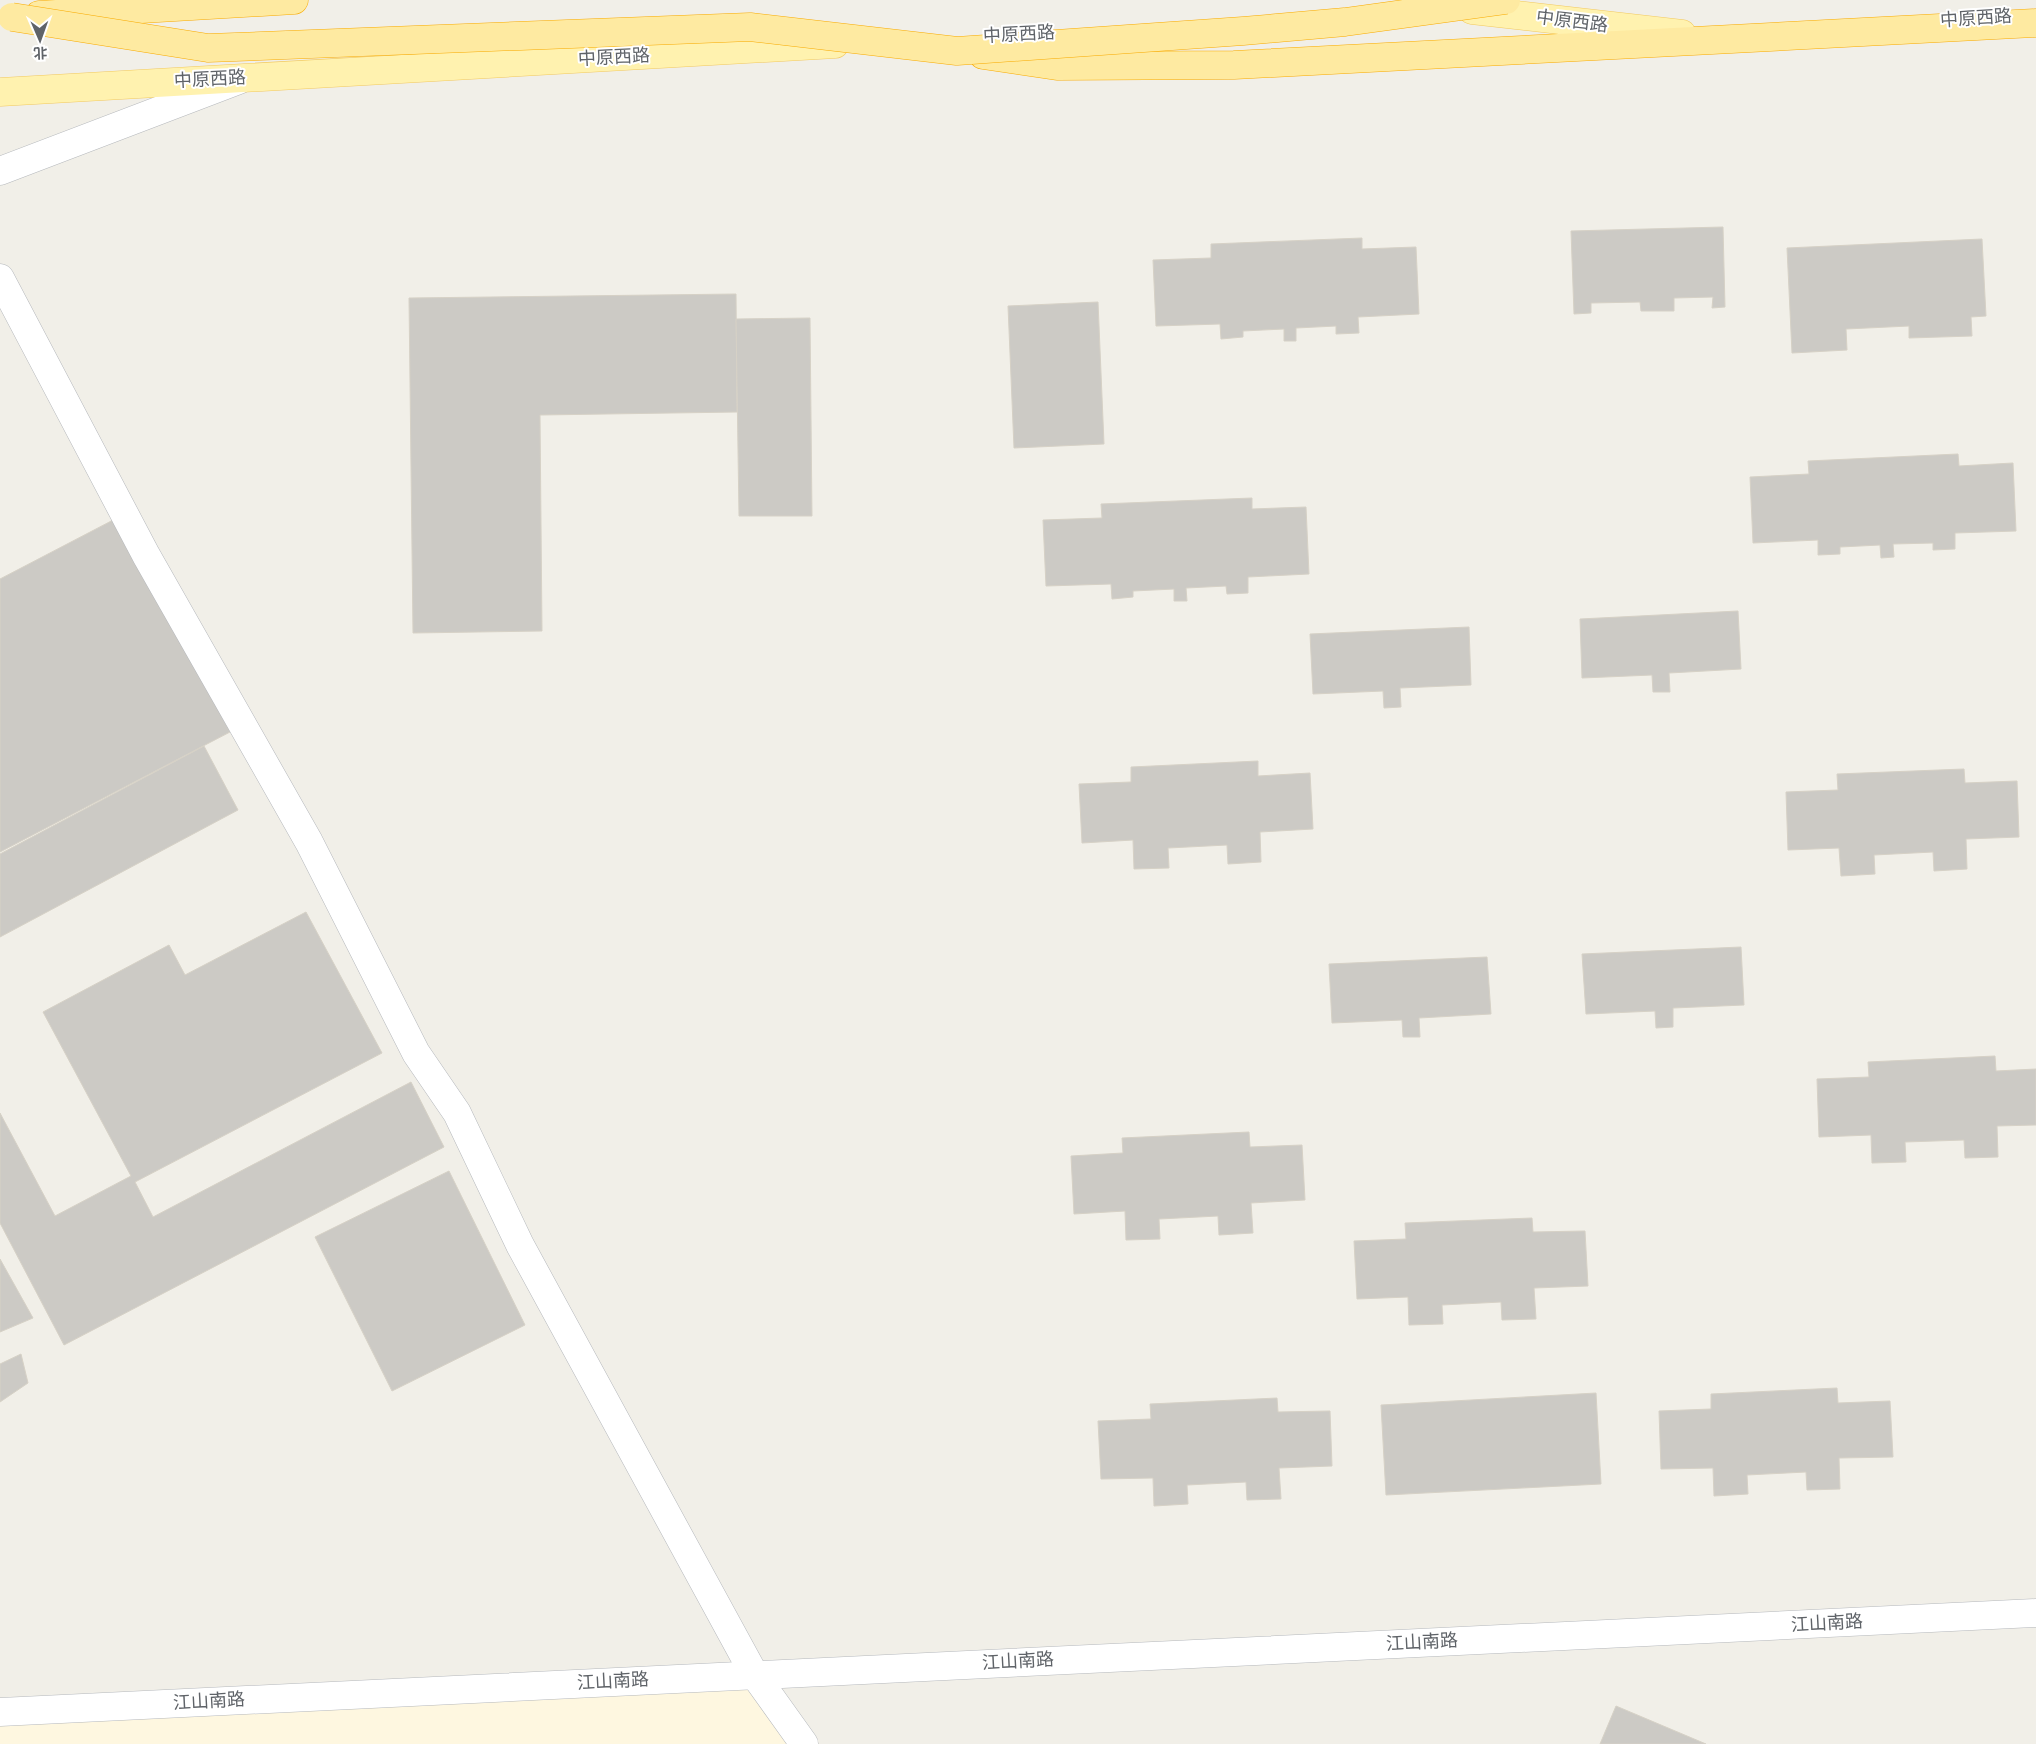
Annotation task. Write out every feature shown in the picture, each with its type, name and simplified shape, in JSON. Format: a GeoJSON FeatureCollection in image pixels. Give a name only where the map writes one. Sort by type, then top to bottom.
{"type":"FeatureCollection","features":[{"type":"Feature","properties":{"kind":"highway"},"geometry":{"type":"LineString","coordinates":[[6,17],[294,0]]}},
{"type":"Feature","properties":{"kind":"highway"},"geometry":{"type":"LineString","coordinates":[[956,51],[1243,32],[1345,22],[1506,0]]}},
{"type":"Feature","properties":{"kind":"highway"},"geometry":{"type":"LineString","coordinates":[[6,17],[208,48],[750,27],[956,51],[1057,66],[1234,65],[2036,23]]}},
{"type":"Feature","properties":{"kind":"main road","name":"中原西路"},"geometry":{"type":"LineString","coordinates":[[0,92],[250,76],[1481,9],[1695,36],[2036,14]]}},
{"type":"Feature","properties":{"kind":"street"},"geometry":{"type":"LineString","coordinates":[[0,172],[250,76]]}},
{"type":"Feature","properties":{"kind":"street"},"geometry":{"type":"LineString","coordinates":[[0,278],[146,555],[309,842],[416,1054],[456,1113],[520,1245],[754,1674],[804,1744]]}},
{"type":"Feature","properties":{"kind":"street","name":"江山南路"},"geometry":{"type":"LineString","coordinates":[[0,1712],[2036,1613]]}},
{"type":"Feature","properties":{"kind":"shaded area"},"geometry":{"type":"Polygon","coordinates":[[[754,1674],[804,1744],[0,1744],[0,1712],[754,1674]]]}},
{"type":"Feature","properties":{"kind":"building"},"geometry":{"type":"Polygon","coordinates":[[[1723,227],[1725,307],[1712,308],[1713,297],[1674,298],[1674,311],[1641,311],[1640,302],[1591,303],[1591,313],[1574,314],[1571,231],[1723,227]]]}},
{"type":"Feature","properties":{"kind":"building"},"geometry":{"type":"Polygon","coordinates":[[[1362,238],[1362,249],[1416,247],[1419,314],[1358,317],[1359,333],[1336,334],[1336,326],[1296,328],[1296,341],[1284,341],[1284,329],[1243,331],[1243,337],[1221,339],[1220,324],[1156,326],[1153,260],[1211,258],[1211,244],[1362,238]]]}},
{"type":"Feature","properties":{"kind":"building"},"geometry":{"type":"Polygon","coordinates":[[[1982,239],[1986,316],[1971,317],[1972,336],[1909,338],[1909,326],[1846,329],[1847,350],[1792,353],[1787,248],[1982,239]]]}},
{"type":"Feature","properties":{"kind":"building"},"geometry":{"type":"Polygon","coordinates":[[[736,294],[737,412],[540,415],[542,631],[413,633],[409,298],[736,294]]]}},
{"type":"Feature","properties":{"kind":"building"},"geometry":{"type":"Polygon","coordinates":[[[1098,302],[1104,444],[1014,448],[1008,306],[1098,302]]]}},
{"type":"Feature","properties":{"kind":"building"},"geometry":{"type":"Polygon","coordinates":[[[810,318],[812,516],[739,516],[736,319],[810,318]]]}},
{"type":"Feature","properties":{"kind":"building"},"geometry":{"type":"Polygon","coordinates":[[[1958,454],[1959,466],[2013,463],[2016,531],[1955,533],[1955,549],[1933,550],[1933,543],[1893,544],[1894,557],[1881,558],[1880,545],[1840,547],[1840,554],[1818,555],[1818,540],[1753,543],[1750,477],[1809,474],[1808,461],[1958,454]]]}},
{"type":"Feature","properties":{"kind":"building"},"geometry":{"type":"Polygon","coordinates":[[[1252,498],[1252,509],[1306,507],[1309,574],[1248,577],[1248,593],[1227,594],[1226,586],[1186,588],[1187,601],[1174,601],[1174,589],[1133,591],[1133,597],[1112,599],[1111,584],[1046,586],[1043,520],[1102,518],[1101,504],[1252,498]]]}},
{"type":"Feature","properties":{"kind":"building"},"geometry":{"type":"Polygon","coordinates":[[[117,518],[230,732],[0,852],[0,579],[117,518]]]}},
{"type":"Feature","properties":{"kind":"building"},"geometry":{"type":"Polygon","coordinates":[[[1738,611],[1741,669],[1669,673],[1670,692],[1653,692],[1652,675],[1582,678],[1580,619],[1738,611]]]}},
{"type":"Feature","properties":{"kind":"building"},"geometry":{"type":"Polygon","coordinates":[[[1469,627],[1471,685],[1400,688],[1401,707],[1384,708],[1383,691],[1313,694],[1310,634],[1469,627]]]}},
{"type":"Feature","properties":{"kind":"building"},"geometry":{"type":"Polygon","coordinates":[[[204,746],[238,810],[0,937],[0,854],[204,746]]]}},
{"type":"Feature","properties":{"kind":"building"},"geometry":{"type":"Polygon","coordinates":[[[1258,761],[1258,776],[1310,773],[1313,829],[1260,832],[1261,862],[1228,864],[1227,845],[1168,848],[1169,868],[1134,869],[1133,840],[1082,843],[1079,784],[1131,782],[1131,767],[1258,761]]]}},
{"type":"Feature","properties":{"kind":"building"},"geometry":{"type":"Polygon","coordinates":[[[1964,769],[1965,783],[2017,781],[2019,837],[1966,839],[1967,869],[1934,871],[1933,852],[1874,855],[1875,874],[1841,876],[1839,848],[1788,850],[1786,792],[1838,790],[1837,774],[1964,769]]]}},
{"type":"Feature","properties":{"kind":"building"},"geometry":{"type":"Polygon","coordinates":[[[306,912],[382,1053],[135,1182],[153,1217],[411,1082],[444,1147],[64,1345],[0,1223],[0,1113],[55,1216],[131,1176],[43,1012],[169,945],[185,975],[306,912]]]}},
{"type":"Feature","properties":{"kind":"building"},"geometry":{"type":"Polygon","coordinates":[[[1741,947],[1744,1005],[1673,1008],[1673,1027],[1656,1028],[1655,1011],[1586,1014],[1582,954],[1741,947]]]}},
{"type":"Feature","properties":{"kind":"building"},"geometry":{"type":"Polygon","coordinates":[[[1487,957],[1491,1014],[1419,1018],[1420,1037],[1403,1037],[1402,1020],[1332,1023],[1329,964],[1487,957]]]}},
{"type":"Feature","properties":{"kind":"building"},"geometry":{"type":"Polygon","coordinates":[[[1995,1056],[1996,1071],[2036,1069],[2036,1125],[1997,1126],[1998,1157],[1965,1158],[1964,1140],[1905,1142],[1906,1162],[1872,1163],[1871,1135],[1819,1137],[1817,1079],[1869,1077],[1868,1062],[1995,1056]]]}},
{"type":"Feature","properties":{"kind":"building"},"geometry":{"type":"Polygon","coordinates":[[[1249,1132],[1250,1147],[1302,1145],[1305,1200],[1251,1203],[1253,1233],[1219,1235],[1218,1216],[1159,1219],[1160,1239],[1126,1240],[1125,1211],[1074,1214],[1071,1156],[1123,1153],[1122,1138],[1249,1132]]]}},
{"type":"Feature","properties":{"kind":"building"},"geometry":{"type":"Polygon","coordinates":[[[449,1171],[525,1325],[392,1391],[315,1237],[449,1171]]]}},
{"type":"Feature","properties":{"kind":"building"},"geometry":{"type":"Polygon","coordinates":[[[1532,1218],[1533,1232],[1585,1231],[1588,1286],[1534,1288],[1536,1319],[1502,1320],[1501,1302],[1442,1305],[1443,1324],[1409,1325],[1408,1297],[1357,1299],[1354,1241],[1406,1239],[1405,1223],[1532,1218]]]}},
{"type":"Feature","properties":{"kind":"building"},"geometry":{"type":"Polygon","coordinates":[[[0,1259],[33,1318],[0,1332],[0,1259]]]}},
{"type":"Feature","properties":{"kind":"building"},"geometry":{"type":"Polygon","coordinates":[[[21,1354],[28,1383],[0,1402],[0,1364],[21,1354]]]}},
{"type":"Feature","properties":{"kind":"building"},"geometry":{"type":"Polygon","coordinates":[[[1837,1388],[1838,1403],[1890,1401],[1893,1457],[1839,1458],[1840,1489],[1807,1490],[1806,1472],[1747,1475],[1748,1494],[1714,1496],[1713,1468],[1661,1469],[1659,1411],[1711,1409],[1711,1394],[1837,1388]]]}},
{"type":"Feature","properties":{"kind":"building"},"geometry":{"type":"Polygon","coordinates":[[[1596,1393],[1601,1484],[1386,1495],[1381,1405],[1596,1393]]]}},
{"type":"Feature","properties":{"kind":"building"},"geometry":{"type":"Polygon","coordinates":[[[1277,1398],[1278,1412],[1330,1411],[1332,1466],[1279,1468],[1281,1499],[1247,1500],[1246,1482],[1187,1485],[1188,1504],[1154,1506],[1153,1478],[1101,1479],[1098,1421],[1151,1419],[1150,1404],[1277,1398]]]}},
{"type":"Feature","properties":{"kind":"building"},"geometry":{"type":"Polygon","coordinates":[[[1616,1706],[1706,1744],[1600,1744],[1616,1706]]]}}]}
